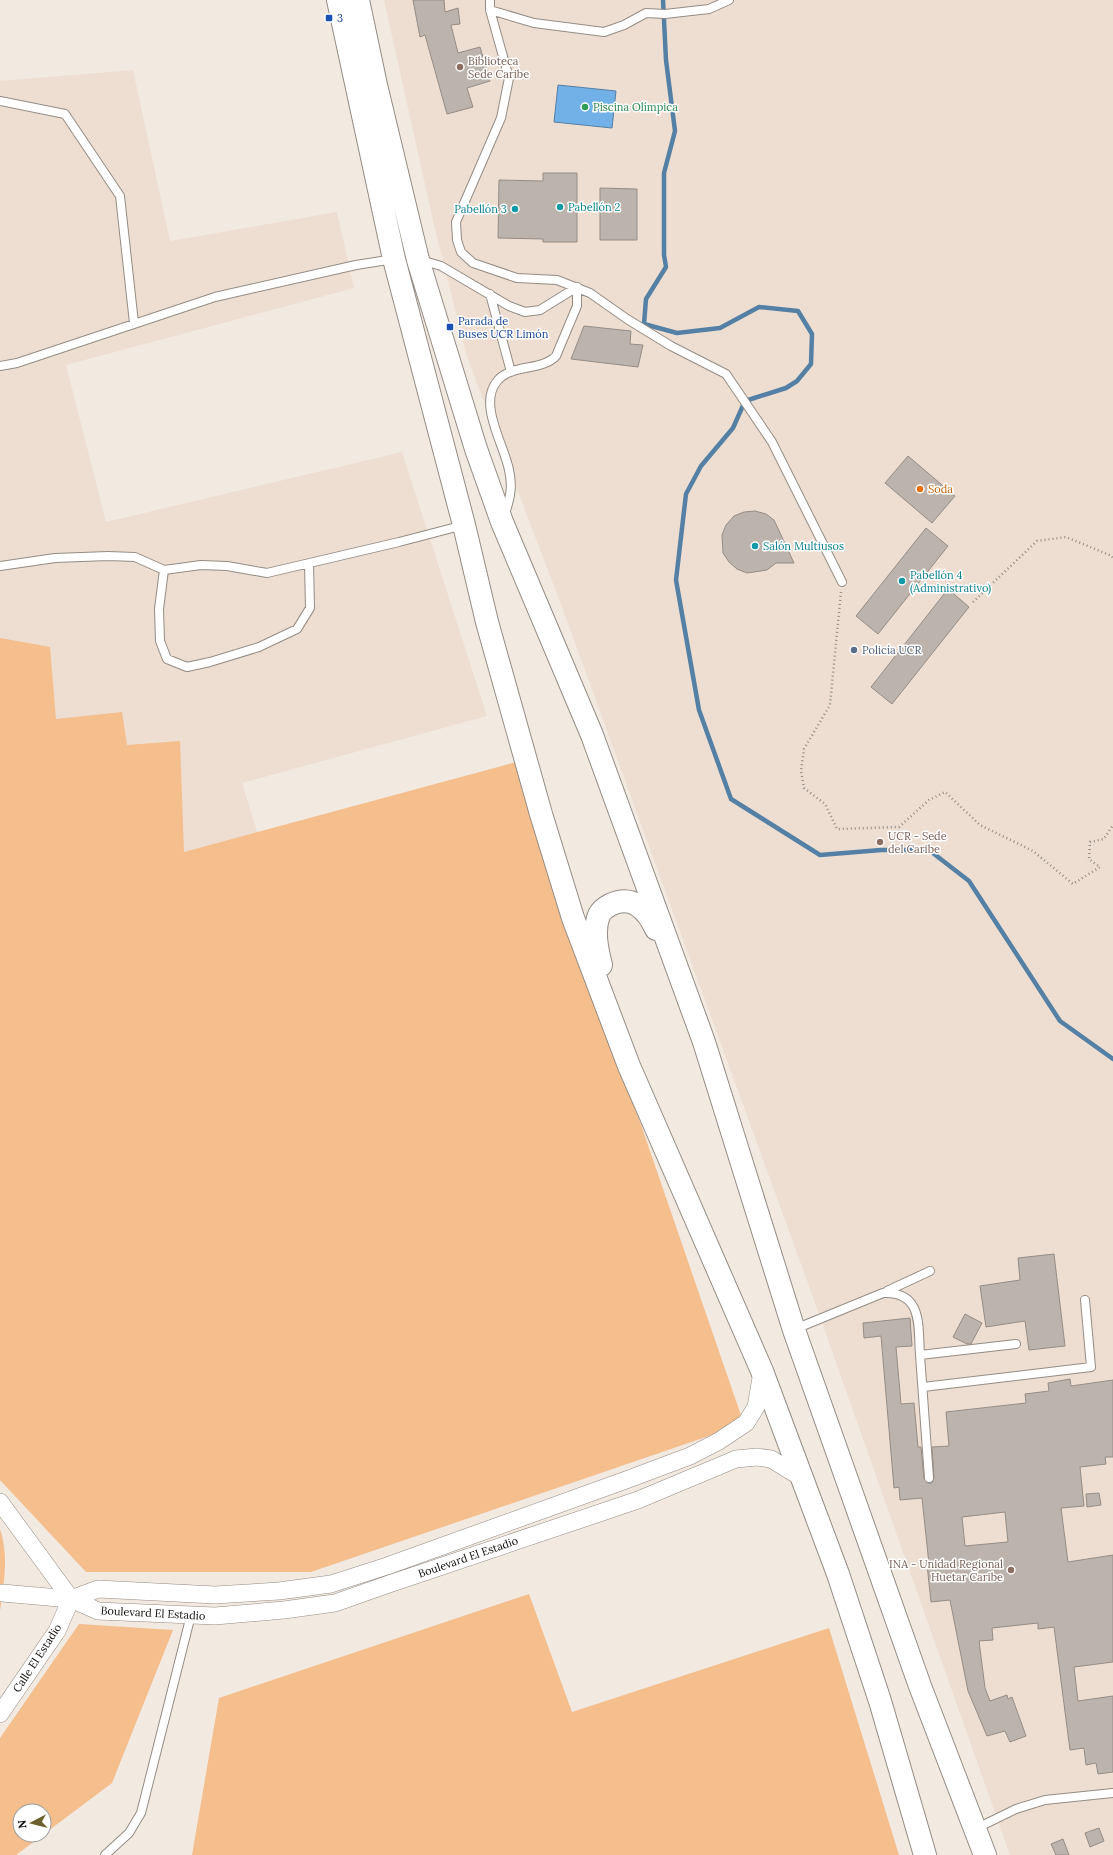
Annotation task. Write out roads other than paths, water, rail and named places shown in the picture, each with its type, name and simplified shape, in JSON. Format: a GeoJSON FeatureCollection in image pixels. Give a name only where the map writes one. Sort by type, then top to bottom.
{"type":"FeatureCollection","features":[{"type":"Feature","properties":{"kind":"highway"},"geometry":{"type":"LineString","coordinates":[[338,0],[394,259],[464,525],[487,622],[541,814],[573,918],[629,1066],[762,1371],[838,1574],[877,1693],[925,1855]]}},
{"type":"Feature","properties":{"kind":"highway"},"geometry":{"type":"LineString","coordinates":[[358,0],[376,85],[418,260],[476,449],[502,522],[592,735],[704,1042],[794,1330],[920,1686],[985,1855]]}},
{"type":"Feature","properties":{"kind":"highway"},"geometry":{"type":"LineString","coordinates":[[629,1066],[596,941],[596,926],[599,914],[606,906],[618,901],[638,905],[647,912],[654,924],[704,1042]]}},
{"type":"Feature","properties":{"kind":"street","name":"Boulevard El Estadio"},"geometry":{"type":"LineString","coordinates":[[71,1599],[98,1589],[215,1595],[279,1591],[331,1584],[690,1456],[719,1441],[746,1423],[756,1407],[762,1371]]}},
{"type":"Feature","properties":{"kind":"street","name":"Boulevard El Estadio"},"geometry":{"type":"LineString","coordinates":[[71,1599],[98,1611],[215,1616],[284,1610],[335,1602],[638,1500],[736,1459],[757,1457],[771,1459],[802,1478]]}},
{"type":"Feature","properties":{"kind":"street"},"geometry":{"type":"LineString","coordinates":[[0,1502],[71,1599]]}},
{"type":"Feature","properties":{"kind":"street"},"geometry":{"type":"LineString","coordinates":[[2,1593],[71,1599]]}},
{"type":"Feature","properties":{"kind":"street","name":"Calle El Estadio"},"geometry":{"type":"LineString","coordinates":[[0,1714],[57,1631],[71,1599]]}},
{"type":"Feature","properties":{"kind":"lane"},"geometry":{"type":"LineString","coordinates":[[490,0],[490,10],[509,78],[501,118],[456,222],[457,240],[461,252],[473,263],[517,278],[557,280],[590,293],[627,319],[671,346],[726,374],[772,442],[842,582]]}},
{"type":"Feature","properties":{"kind":"lane"},"geometry":{"type":"LineString","coordinates":[[490,10],[534,23],[604,32],[624,25],[646,13],[665,14],[709,9],[730,0]]}},
{"type":"Feature","properties":{"kind":"lane"},"geometry":{"type":"LineString","coordinates":[[0,101],[65,114],[120,196],[134,323]]}},
{"type":"Feature","properties":{"kind":"lane"},"geometry":{"type":"LineString","coordinates":[[0,366],[17,363],[215,297],[356,265],[394,259]]}},
{"type":"Feature","properties":{"kind":"lane"},"geometry":{"type":"LineString","coordinates":[[418,260],[441,266],[510,306],[525,312],[540,310],[576,287]]}},
{"type":"Feature","properties":{"kind":"lane"},"geometry":{"type":"LineString","coordinates":[[502,522],[512,495],[510,476],[491,413],[491,391],[499,379],[511,372],[551,362],[556,356],[577,306],[576,287]]}},
{"type":"Feature","properties":{"kind":"lane"},"geometry":{"type":"LineString","coordinates":[[490,294],[511,372]]}},
{"type":"Feature","properties":{"kind":"lane"},"geometry":{"type":"LineString","coordinates":[[0,566],[55,558],[108,556],[135,557],[164,570],[201,565],[227,566],[267,573],[464,525]]}},
{"type":"Feature","properties":{"kind":"lane"},"geometry":{"type":"LineString","coordinates":[[164,570],[159,608],[160,641],[167,659],[187,667],[210,662],[259,647],[297,629],[310,608],[309,564]]}},
{"type":"Feature","properties":{"kind":"lane"},"geometry":{"type":"LineString","coordinates":[[794,1330],[883,1293],[930,1271]]}},
{"type":"Feature","properties":{"kind":"lane"},"geometry":{"type":"LineString","coordinates":[[883,1293],[895,1292],[905,1297],[914,1306],[917,1318],[929,1478]]}},
{"type":"Feature","properties":{"kind":"lane"},"geometry":{"type":"LineString","coordinates":[[923,1387],[1090,1367],[1085,1300]]}},
{"type":"Feature","properties":{"kind":"lane"},"geometry":{"type":"LineString","coordinates":[[920,1355],[1016,1344]]}},
{"type":"Feature","properties":{"kind":"lane"},"geometry":{"type":"LineString","coordinates":[[105,1855],[129,1833],[141,1813],[191,1615]]}},
{"type":"Feature","properties":{"kind":"lane"},"geometry":{"type":"LineString","coordinates":[[975,1829],[1016,1809],[1045,1800],[1113,1793]]}},
{"type":"Feature","properties":{"kind":"water","name":"Piscina Olímpica"},"geometry":{"type":"Polygon","coordinates":[[[558,85],[616,91],[612,128],[554,122],[558,85]]]}},
{"type":"Feature","properties":{"kind":"waterway"},"geometry":{"type":"LineString","coordinates":[[663,0],[666,60],[675,131],[664,173],[664,255],[666,267],[646,299],[644,324],[677,333],[720,328],[759,307],[798,311],[812,334],[811,364],[797,381],[786,388],[745,401],[733,428],[701,466],[686,494],[676,580],[699,710],[731,799],[820,855],[881,850],[929,850],[969,881],[1060,1021],[1113,1059]]}},
{"type":"Feature","properties":{"kind":"place","name":"3"},"geometry":{"type":"Point","coordinates":[329,18]}},
{"type":"Feature","properties":{"kind":"place","name":"Biblioteca Sede Caribe"},"geometry":{"type":"Point","coordinates":[460,67]}},
{"type":"Feature","properties":{"kind":"place","name":"Piscina Olímpica"},"geometry":{"type":"Point","coordinates":[585,107]}},
{"type":"Feature","properties":{"kind":"place","name":"Pabellón 2"},"geometry":{"type":"Point","coordinates":[560,207]}},
{"type":"Feature","properties":{"kind":"place","name":"Pabellón 3"},"geometry":{"type":"Point","coordinates":[515,209]}},
{"type":"Feature","properties":{"kind":"place","name":"Parada de Buses UCR Limón"},"geometry":{"type":"Point","coordinates":[450,327]}},
{"type":"Feature","properties":{"kind":"place","name":"Soda"},"geometry":{"type":"Point","coordinates":[920,489]}},
{"type":"Feature","properties":{"kind":"place","name":"Salón Multiusos"},"geometry":{"type":"Point","coordinates":[755,546]}},
{"type":"Feature","properties":{"kind":"place","name":"Pabellón 4 (Administrativo)"},"geometry":{"type":"Point","coordinates":[902,581]}},
{"type":"Feature","properties":{"kind":"place","name":"Policía UCR"},"geometry":{"type":"Point","coordinates":[854,650]}},
{"type":"Feature","properties":{"kind":"place","name":"UCR - Sede del Caribe"},"geometry":{"type":"Point","coordinates":[880,842]}},
{"type":"Feature","properties":{"kind":"place","name":"INA - Unidad Regional Huetar Caribe"},"geometry":{"type":"Point","coordinates":[1011,1570]}}]}
